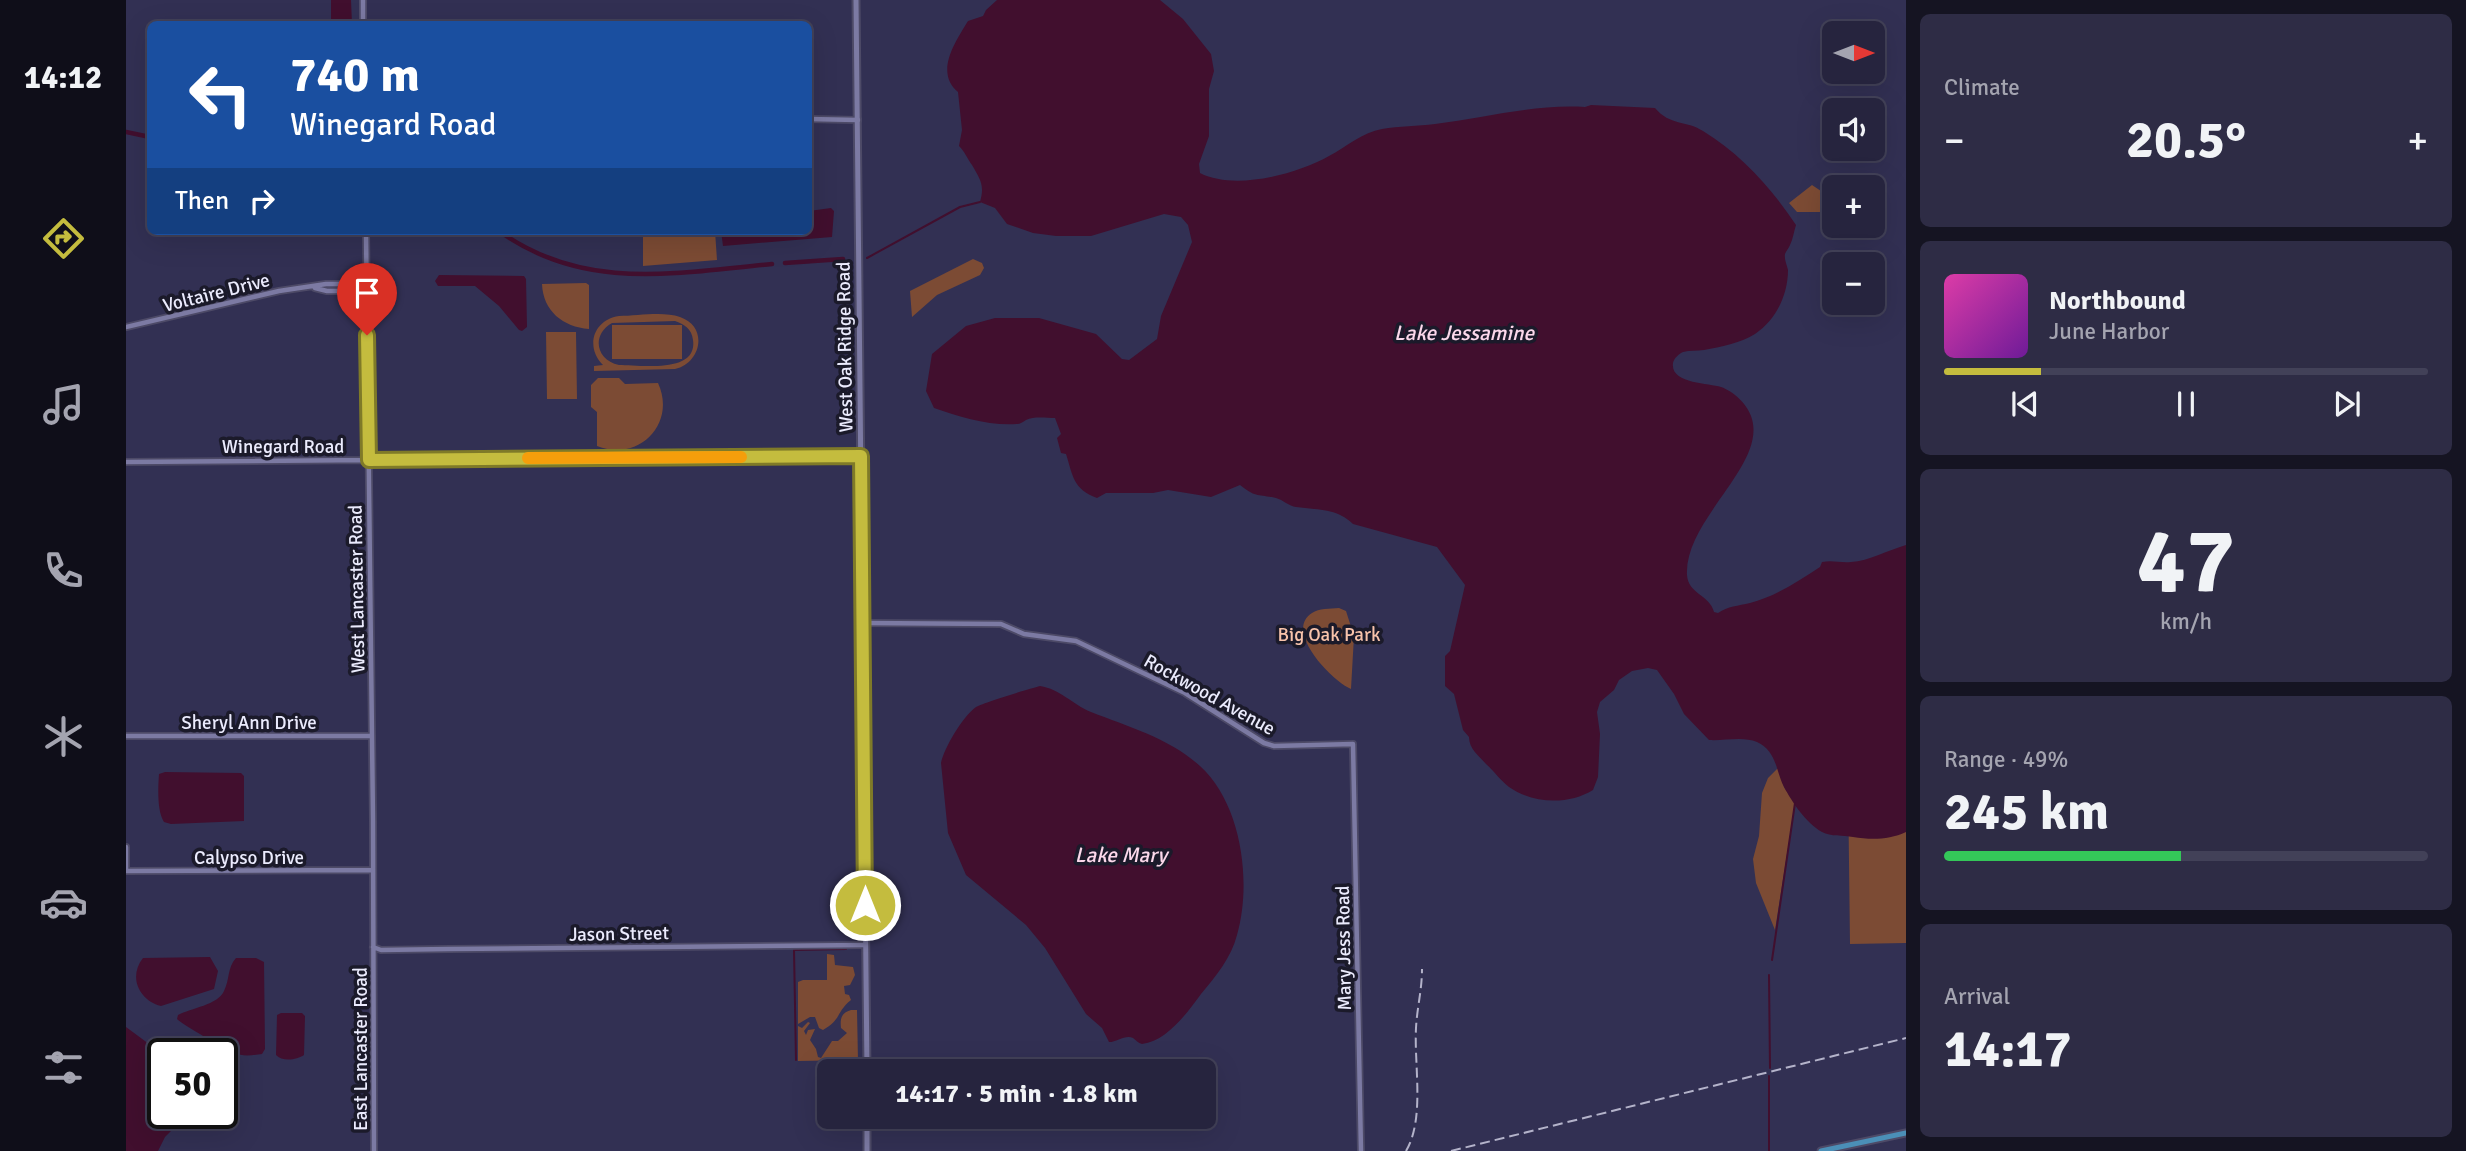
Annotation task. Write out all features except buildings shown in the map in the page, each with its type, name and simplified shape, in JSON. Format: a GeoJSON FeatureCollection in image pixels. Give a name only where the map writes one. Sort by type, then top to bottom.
{"type":"FeatureCollection","features":[{"type":"Feature","properties":{"kind":"main road","name":"West Oak Ridge Road"},"geometry":{"type":"LineString","coordinates":[[856,0],[867,1059]]}},
{"type":"Feature","properties":{"kind":"main road"},"geometry":{"type":"LineString","coordinates":[[867,1129],[867,1151]]}},
{"type":"Feature","properties":{"kind":"main road"},"geometry":{"type":"LineString","coordinates":[[1821,1151],[1906,1133]]}},
{"type":"Feature","properties":{"kind":"street"},"geometry":{"type":"LineString","coordinates":[[363,0],[363,21]]}},
{"type":"Feature","properties":{"kind":"street"},"geometry":{"type":"LineString","coordinates":[[812,119],[858,120]]}},
{"type":"Feature","properties":{"kind":"street","name":"West Lancaster Road"},"geometry":{"type":"LineString","coordinates":[[366,235],[364,288],[369,460],[373,947]]}},
{"type":"Feature","properties":{"kind":"street","name":"Voltaire Drive"},"geometry":{"type":"LineString","coordinates":[[126,327],[279,291],[314,288],[326,284],[359,284],[364,288]]}},
{"type":"Feature","properties":{"kind":"street","name":"Winegard Road"},"geometry":{"type":"LineString","coordinates":[[126,461],[861,456]]}},
{"type":"Feature","properties":{"kind":"street","name":"Rockwood Avenue"},"geometry":{"type":"LineString","coordinates":[[863,623],[1002,624],[1033,636],[1076,641],[1185,693],[1265,743],[1274,746],[1353,744]]}},
{"type":"Feature","properties":{"kind":"street","name":"Sheryl Ann Drive"},"geometry":{"type":"LineString","coordinates":[[126,736],[372,736]]}},
{"type":"Feature","properties":{"kind":"street","name":"Mary Jess Road"},"geometry":{"type":"LineString","coordinates":[[1353,744],[1361,1151]]}},
{"type":"Feature","properties":{"kind":"street"},"geometry":{"type":"LineString","coordinates":[[126,847],[126,871]]}},
{"type":"Feature","properties":{"kind":"street","name":"Calypso Drive"},"geometry":{"type":"LineString","coordinates":[[126,871],[373,870]]}},
{"type":"Feature","properties":{"kind":"street","name":"Jason Street"},"geometry":{"type":"LineString","coordinates":[[373,947],[381,950],[422,950],[865,945]]}},
{"type":"Feature","properties":{"kind":"street","name":"East Lancaster Road"},"geometry":{"type":"LineString","coordinates":[[373,947],[374,1151]]}},
{"type":"Feature","properties":{"kind":"green space"},"geometry":{"type":"Polygon","coordinates":[[[1812,185],[1822,191],[1822,212],[1797,212],[1789,203],[1812,185]]]}},
{"type":"Feature","properties":{"kind":"green space"},"geometry":{"type":"Polygon","coordinates":[[[643,235],[715,235],[717,260],[643,266],[643,235]]]}},
{"type":"Feature","properties":{"kind":"green space"},"geometry":{"type":"Polygon","coordinates":[[[973,259],[982,263],[984,268],[980,275],[937,295],[912,317],[910,291],[973,259]]]}},
{"type":"Feature","properties":{"kind":"green space"},"geometry":{"type":"Polygon","coordinates":[[[542,284],[589,285],[589,329],[571,325],[556,316],[546,302],[542,284]]]}},
{"type":"Feature","properties":{"kind":"green space"},"geometry":{"type":"Polygon","coordinates":[[[658,314],[680,317],[695,328],[698,336],[696,353],[691,360],[675,369],[594,371],[594,366],[603,365],[594,350],[594,335],[603,323],[610,319],[658,314]],[[675,321],[612,323],[601,334],[601,353],[619,365],[653,366],[677,363],[692,351],[693,340],[689,330],[675,321]]]}},
{"type":"Feature","properties":{"kind":"green space"},"geometry":{"type":"Polygon","coordinates":[[[612,325],[682,325],[682,359],[612,359],[612,325]]]}},
{"type":"Feature","properties":{"kind":"green space"},"geometry":{"type":"Polygon","coordinates":[[[546,332],[576,332],[577,399],[547,399],[546,332]]]}},
{"type":"Feature","properties":{"kind":"green space"},"geometry":{"type":"Polygon","coordinates":[[[598,378],[619,378],[625,384],[658,383],[663,398],[662,413],[650,436],[626,449],[612,450],[597,446],[597,412],[591,407],[591,385],[598,378]]]}},
{"type":"Feature","properties":{"kind":"green space","name":"Big Oak Park"},"geometry":{"type":"Polygon","coordinates":[[[1339,608],[1346,611],[1354,636],[1351,689],[1323,667],[1307,643],[1303,631],[1305,621],[1312,613],[1321,609],[1339,608]]]}},
{"type":"Feature","properties":{"kind":"green space"},"geometry":{"type":"Polygon","coordinates":[[[1906,697],[1906,943],[1850,944],[1847,698],[1906,697]]]}},
{"type":"Feature","properties":{"kind":"green space"},"geometry":{"type":"Polygon","coordinates":[[[1779,767],[1784,787],[1795,803],[1775,930],[1756,883],[1753,859],[1759,836],[1762,793],[1768,778],[1779,767]]]}},
{"type":"Feature","properties":{"kind":"green space"},"geometry":{"type":"Polygon","coordinates":[[[827,954],[834,955],[835,965],[853,967],[855,975],[850,985],[844,986],[845,994],[849,995],[851,1000],[823,1030],[819,1028],[815,1017],[798,1024],[798,982],[827,980],[827,954]]]}},
{"type":"Feature","properties":{"kind":"green space"},"geometry":{"type":"Polygon","coordinates":[[[857,1010],[858,1059],[798,1061],[798,1026],[802,1028],[810,1023],[804,1031],[806,1035],[808,1030],[815,1029],[810,1040],[821,1058],[832,1041],[838,1041],[847,1033],[841,1028],[841,1019],[845,1013],[857,1010]]]}},
{"type":"Feature","properties":{"kind":"water"},"geometry":{"type":"Polygon","coordinates":[[[331,0],[351,0],[352,21],[331,21],[331,0]]]}},
{"type":"Feature","properties":{"kind":"water","name":"Lake Jessamine"},"geometry":{"type":"Polygon","coordinates":[[[997,0],[1160,0],[1183,19],[1211,54],[1214,71],[1209,89],[1209,136],[1199,164],[1200,173],[1214,178],[1248,180],[1283,174],[1316,163],[1361,136],[1382,129],[1435,124],[1528,109],[1591,105],[1655,108],[1666,118],[1703,131],[1743,161],[1777,198],[1796,225],[1785,254],[1788,270],[1786,289],[1769,322],[1743,340],[1717,348],[1683,352],[1674,359],[1674,370],[1684,379],[1721,387],[1739,398],[1751,416],[1753,434],[1748,453],[1738,473],[1698,533],[1690,554],[1688,581],[1712,606],[1714,612],[1718,613],[1777,593],[1820,567],[1822,562],[1858,561],[1906,545],[1906,832],[1893,837],[1873,839],[1822,832],[1805,818],[1795,805],[1784,787],[1772,756],[1764,746],[1746,739],[1709,740],[1684,714],[1657,670],[1648,668],[1632,671],[1619,680],[1614,690],[1600,702],[1597,712],[1600,734],[1598,777],[1593,790],[1562,800],[1540,799],[1519,793],[1503,782],[1473,749],[1463,730],[1454,694],[1445,686],[1445,656],[1450,651],[1465,585],[1437,547],[1353,524],[1333,512],[1293,506],[1276,498],[1254,494],[1240,485],[1211,497],[1168,490],[1153,493],[1106,493],[1097,498],[1083,490],[1075,481],[1066,454],[1061,453],[1057,438],[1061,434],[1055,418],[1033,418],[1018,424],[996,424],[964,418],[934,408],[926,391],[932,354],[966,326],[995,318],[1039,318],[1096,334],[1122,359],[1129,360],[1157,339],[1161,316],[1192,242],[1188,225],[1181,217],[1164,214],[1091,236],[1056,236],[1033,233],[1007,224],[995,208],[980,202],[981,182],[959,146],[962,130],[958,92],[951,84],[947,66],[953,47],[968,21],[983,16],[997,0]]]}},
{"type":"Feature","properties":{"kind":"water"},"geometry":{"type":"Polygon","coordinates":[[[831,208],[834,211],[832,237],[723,246],[722,235],[812,235],[812,211],[831,208]]]}},
{"type":"Feature","properties":{"kind":"water"},"geometry":{"type":"Polygon","coordinates":[[[439,275],[524,276],[527,327],[519,330],[499,306],[475,286],[438,286],[435,281],[439,275]]]}},
{"type":"Feature","properties":{"kind":"water","name":"Lake Mary"},"geometry":{"type":"Polygon","coordinates":[[[1040,686],[1054,690],[1084,709],[1162,741],[1188,756],[1214,782],[1226,801],[1234,822],[1240,845],[1243,892],[1237,935],[1231,951],[1183,1017],[1168,1032],[1151,1042],[1142,1044],[1127,1037],[1109,1042],[1102,1028],[1086,1014],[1045,948],[1026,925],[966,875],[948,833],[941,763],[965,717],[976,707],[1040,686]]]}},
{"type":"Feature","properties":{"kind":"water"},"geometry":{"type":"Polygon","coordinates":[[[241,773],[244,776],[244,821],[164,822],[159,806],[158,786],[159,774],[241,773]]]}},
{"type":"Feature","properties":{"kind":"water"},"geometry":{"type":"Polygon","coordinates":[[[210,957],[218,971],[214,989],[161,1006],[147,999],[138,987],[136,973],[143,958],[210,957]]]}},
{"type":"Feature","properties":{"kind":"water"},"geometry":{"type":"Polygon","coordinates":[[[236,958],[256,958],[264,962],[265,1049],[262,1054],[238,1054],[238,1038],[206,1038],[177,1019],[178,1015],[221,996],[236,958]]]}},
{"type":"Feature","properties":{"kind":"water"},"geometry":{"type":"Polygon","coordinates":[[[302,1013],[305,1016],[304,1055],[301,1057],[286,1059],[276,1055],[277,1015],[302,1013]]]}},
{"type":"Feature","properties":{"kind":"water"},"geometry":{"type":"Polygon","coordinates":[[[126,1027],[147,1043],[147,1129],[173,1129],[165,1137],[158,1151],[126,1151],[126,1027]]]}},
{"type":"Feature","properties":{"kind":"waterway"},"geometry":{"type":"LineString","coordinates":[[126,132],[147,136]]}},
{"type":"Feature","properties":{"kind":"waterway"},"geometry":{"type":"LineString","coordinates":[[867,258],[960,207],[980,202]]}},
{"type":"Feature","properties":{"kind":"waterway"},"geometry":{"type":"LineString","coordinates":[[506,235],[531,250],[564,263],[597,271],[665,274],[772,264]]}},
{"type":"Feature","properties":{"kind":"waterway"},"geometry":{"type":"LineString","coordinates":[[785,263],[843,259]]}},
{"type":"Feature","properties":{"kind":"waterway"},"geometry":{"type":"LineString","coordinates":[[1772,960],[1795,803]]}},
{"type":"Feature","properties":{"kind":"waterway"},"geometry":{"type":"LineString","coordinates":[[796,1060],[794,950],[846,949]]}},
{"type":"Feature","properties":{"kind":"waterway"},"geometry":{"type":"LineString","coordinates":[[1769,975],[1770,1068]]}},
{"type":"Feature","properties":{"kind":"waterway"},"geometry":{"type":"LineString","coordinates":[[1769,1076],[1769,1151]]}},
{"type":"Feature","properties":{"kind":"railway"},"geometry":{"type":"LineString","coordinates":[[1406,1151],[1412,1138],[1417,1108],[1416,1028],[1422,969]]}},
{"type":"Feature","properties":{"kind":"railway"},"geometry":{"type":"LineString","coordinates":[[1451,1151],[1906,1038]]}},
{"type":"Feature","properties":{"kind":"slow traffic"},"geometry":{"type":"LineString","coordinates":[[528,458],[741,457]]}},
{"type":"Feature","properties":{"kind":"route"},"geometry":{"type":"LineString","coordinates":[[367,335],[369,460],[861,456],[865,905]]}}]}
